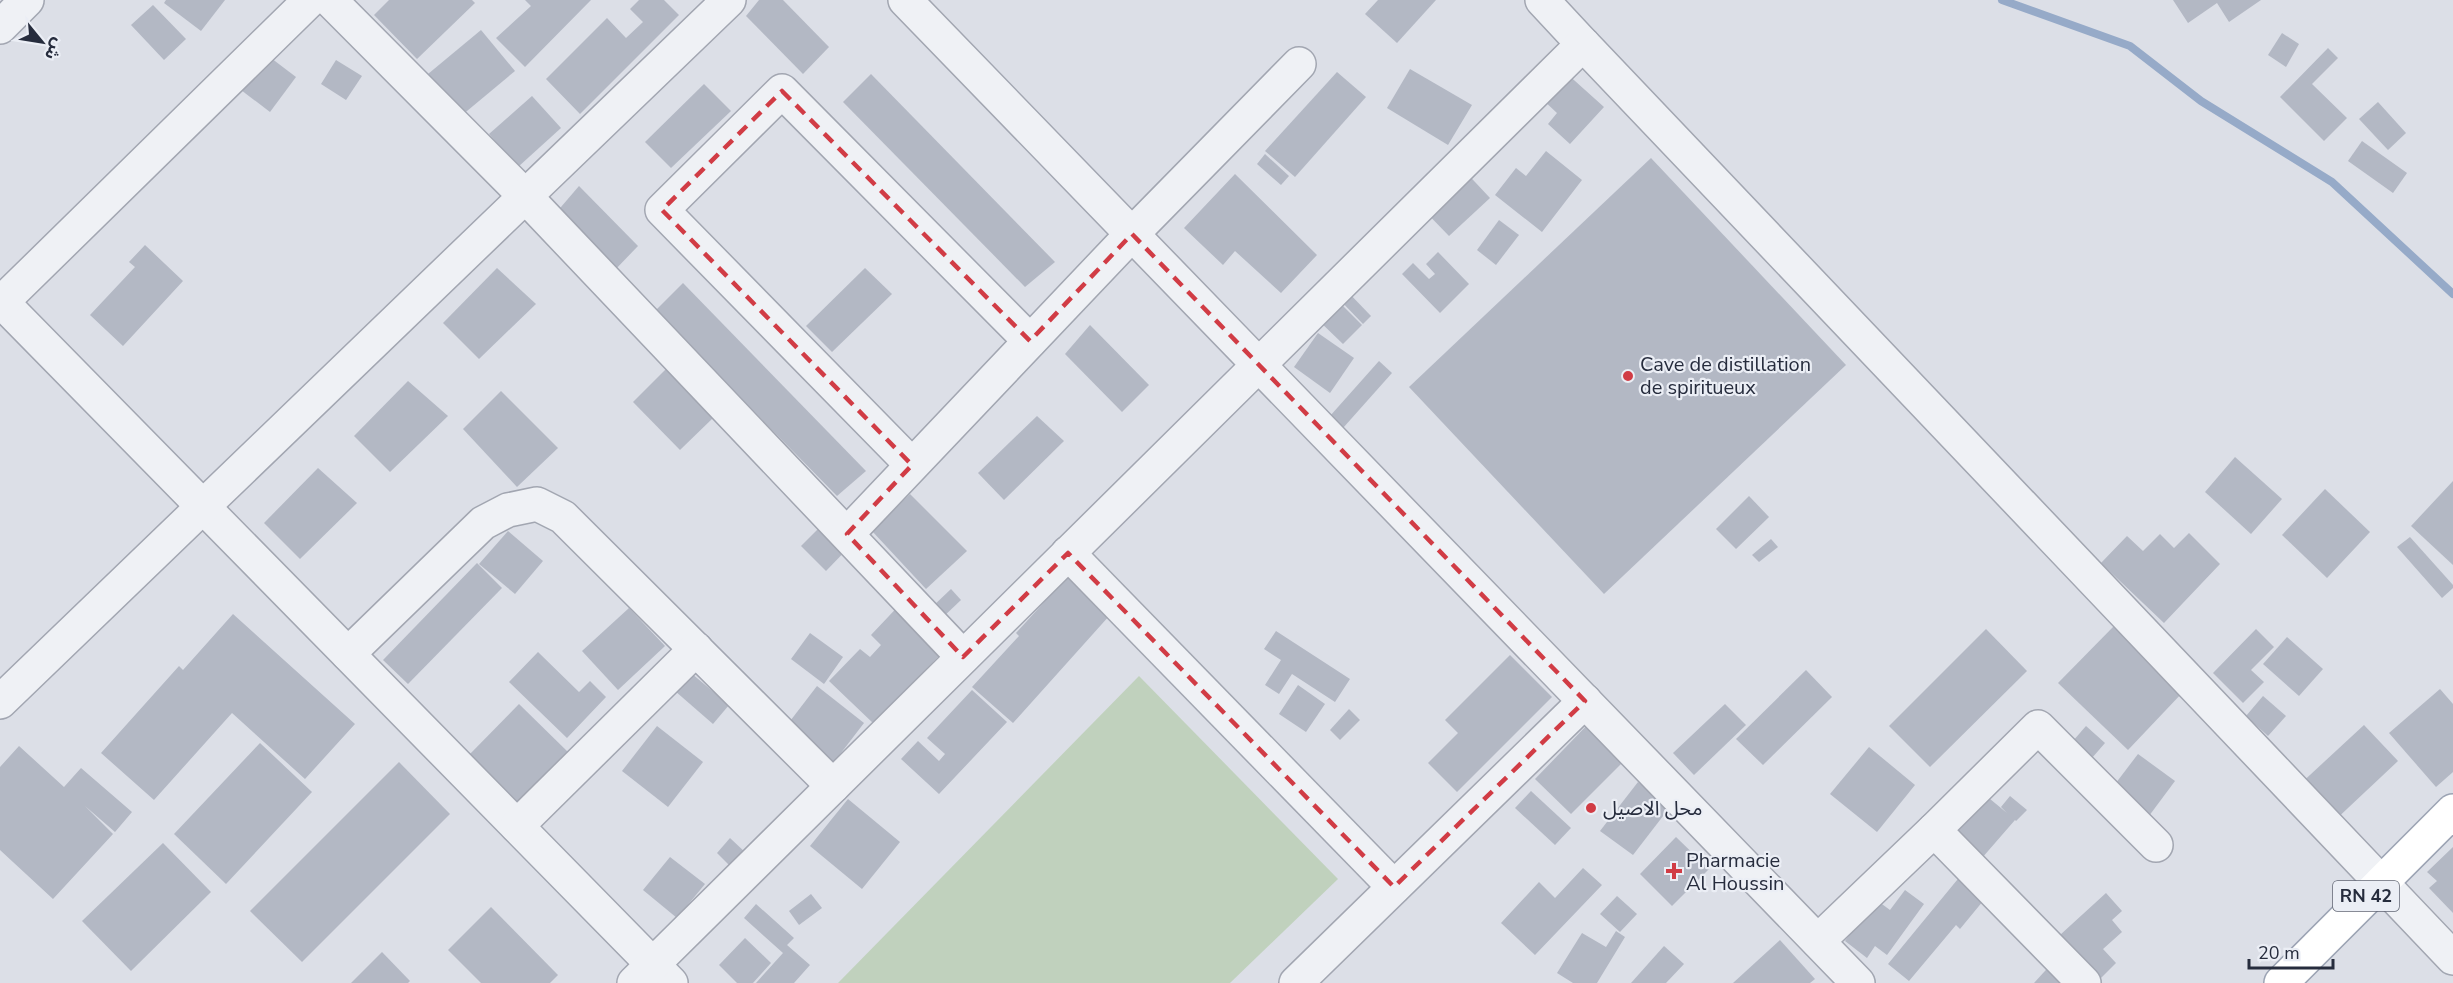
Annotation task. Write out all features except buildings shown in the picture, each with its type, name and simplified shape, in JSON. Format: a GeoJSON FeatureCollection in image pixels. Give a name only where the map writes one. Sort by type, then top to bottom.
{"type":"FeatureCollection","features":[{"type":"Feature","properties":{"kind":"main road","name":"RN 42"},"geometry":{"type":"LineString","coordinates":[[2281,983],[2453,811]]}},
{"type":"Feature","properties":{"kind":"street"},"geometry":{"type":"LineString","coordinates":[[0,27],[27,0]]}},
{"type":"Feature","properties":{"kind":"street"},"geometry":{"type":"LineString","coordinates":[[310,0],[1,301],[517,826],[653,977],[833,786],[1583,44]]}},
{"type":"Feature","properties":{"kind":"street"},"geometry":{"type":"LineString","coordinates":[[330,0],[525,196],[963,657]]}},
{"type":"Feature","properties":{"kind":"street"},"geometry":{"type":"LineString","coordinates":[[0,702],[729,0]]}},
{"type":"Feature","properties":{"kind":"street"},"geometry":{"type":"LineString","coordinates":[[905,0],[1818,941],[1855,982]]}},
{"type":"Feature","properties":{"kind":"street"},"geometry":{"type":"LineString","coordinates":[[1542,0],[2453,958]]}},
{"type":"Feature","properties":{"kind":"street"},"geometry":{"type":"LineString","coordinates":[[847,534],[1132,234],[1299,64]]}},
{"type":"Feature","properties":{"kind":"street"},"geometry":{"type":"LineString","coordinates":[[912,465],[662,210],[782,91],[1030,341]]}},
{"type":"Feature","properties":{"kind":"street"},"geometry":{"type":"LineString","coordinates":[[348,654],[483,523],[508,510],[537,504],[562,517],[833,786]]}},
{"type":"Feature","properties":{"kind":"street"},"geometry":{"type":"LineString","coordinates":[[1068,553],[1394,887]]}},
{"type":"Feature","properties":{"kind":"street"},"geometry":{"type":"LineString","coordinates":[[517,826],[696,650]]}},
{"type":"Feature","properties":{"kind":"street"},"geometry":{"type":"LineString","coordinates":[[1305,980],[1394,887],[1585,701]]}},
{"type":"Feature","properties":{"kind":"street"},"geometry":{"type":"LineString","coordinates":[[1818,941],[2038,727],[2156,845]]}},
{"type":"Feature","properties":{"kind":"street"},"geometry":{"type":"LineString","coordinates":[[1934,830],[2084,983]]}},
{"type":"Feature","properties":{"kind":"highlighted area"},"geometry":{"type":"Polygon","coordinates":[[[782,91],[1030,341],[1132,234],[1585,701],[1394,887],[1068,553],[963,657],[847,534],[912,465],[662,210],[782,91]]]}},
{"type":"Feature","properties":{"kind":"green space"},"geometry":{"type":"Polygon","coordinates":[[[1139,676],[1338,879],[1230,983],[838,983],[1139,676]]]}},
{"type":"Feature","properties":{"kind":"waterway"},"geometry":{"type":"LineString","coordinates":[[2002,0],[2130,46],[2201,101],[2332,182],[2453,294]]}},
{"type":"Feature","properties":{"kind":"place","name":"Cave de distillation de spiritueux"},"geometry":{"type":"Point","coordinates":[1628,376]}},
{"type":"Feature","properties":{"kind":"place","name":"محل الاصيل"},"geometry":{"type":"Point","coordinates":[1591,808]}},
{"type":"Feature","properties":{"kind":"place","name":"Pharmacie Al Houssin"},"geometry":{"type":"Point","coordinates":[1674,871]}}]}
